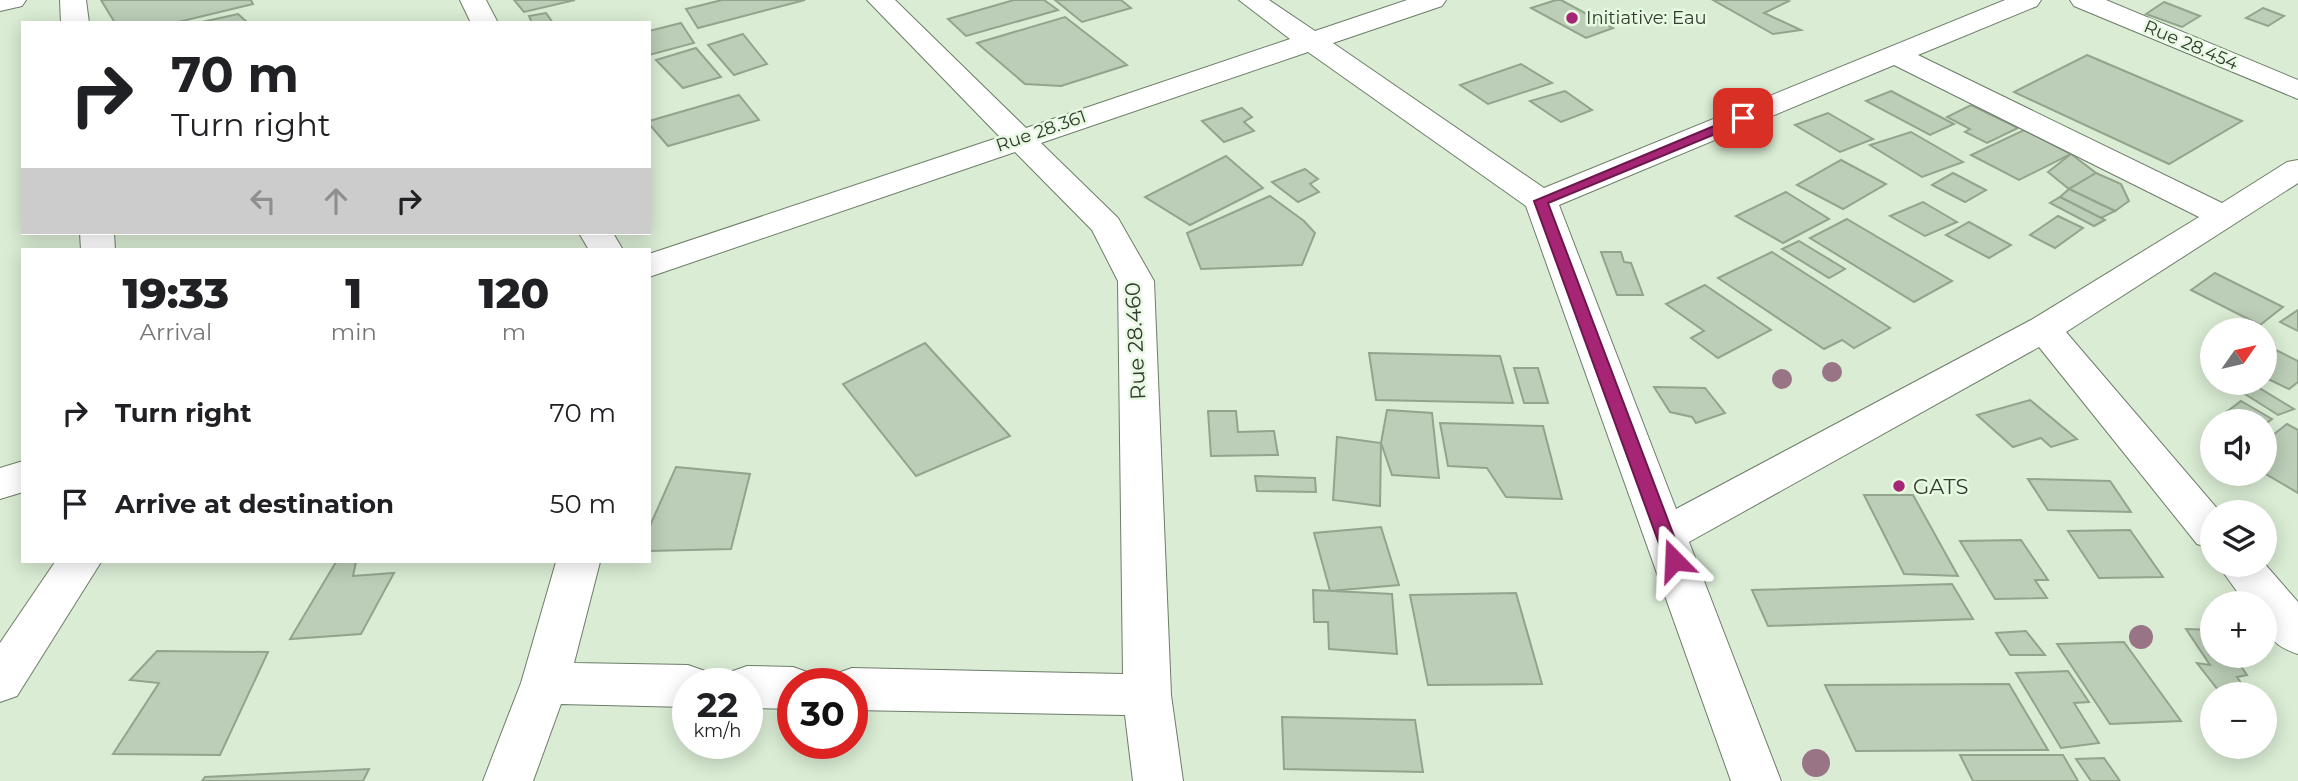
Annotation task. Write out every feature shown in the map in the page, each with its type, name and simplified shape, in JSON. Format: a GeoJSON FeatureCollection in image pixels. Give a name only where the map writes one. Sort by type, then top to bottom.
{"type":"FeatureCollection","features":[{"type":"Feature","properties":{"kind":"street"},"geometry":{"type":"LineString","coordinates":[[0,3],[13,0]]}},
{"type":"Feature","properties":{"kind":"street"},"geometry":{"type":"LineString","coordinates":[[73,0],[75,21]]}},
{"type":"Feature","properties":{"kind":"street"},"geometry":{"type":"LineString","coordinates":[[474,0],[484,21]]}},
{"type":"Feature","properties":{"kind":"street","name":"Rue 28.460"},"geometry":{"type":"LineString","coordinates":[[880,0],[1106,225],[1136,281],[1147,695],[1158,781]]}},
{"type":"Feature","properties":{"kind":"street"},"geometry":{"type":"LineString","coordinates":[[1252,0],[1541,201],[1756,781]]}},
{"type":"Feature","properties":{"kind":"street","name":"Rue 28.361"},"geometry":{"type":"LineString","coordinates":[[651,265],[1433,0]]}},
{"type":"Feature","properties":{"kind":"street"},"geometry":{"type":"LineString","coordinates":[[1541,201],[2028,0]]}},
{"type":"Feature","properties":{"kind":"street","name":"Rue 28.454"},"geometry":{"type":"LineString","coordinates":[[2083,0],[2298,90]]}},
{"type":"Feature","properties":{"kind":"street"},"geometry":{"type":"LineString","coordinates":[[1895,55],[2223,216]]}},
{"type":"Feature","properties":{"kind":"street"},"geometry":{"type":"LineString","coordinates":[[1664,535],[2044,329],[2298,169]]}},
{"type":"Feature","properties":{"kind":"street"},"geometry":{"type":"LineString","coordinates":[[2044,329],[2200,518]]}},
{"type":"Feature","properties":{"kind":"street"},"geometry":{"type":"LineString","coordinates":[[0,484],[21,477]]}},
{"type":"Feature","properties":{"kind":"street"},"geometry":{"type":"LineString","coordinates":[[0,682],[78,563]]}},
{"type":"Feature","properties":{"kind":"street"},"geometry":{"type":"LineString","coordinates":[[508,781],[545,683],[578,563]]}},
{"type":"Feature","properties":{"kind":"street"},"geometry":{"type":"LineString","coordinates":[[2250,577],[2298,635]]}},
{"type":"Feature","properties":{"kind":"street"},"geometry":{"type":"LineString","coordinates":[[545,683],[672,686]]}},
{"type":"Feature","properties":{"kind":"street"},"geometry":{"type":"LineString","coordinates":[[868,690],[1147,695]]}},
{"type":"Feature","properties":{"kind":"building"},"geometry":{"type":"Polygon","coordinates":[[[101,0],[251,0],[253,4],[182,21],[114,21],[101,0]]]}},
{"type":"Feature","properties":{"kind":"building"},"geometry":{"type":"Polygon","coordinates":[[[514,0],[575,0],[524,12],[514,0]]]}},
{"type":"Feature","properties":{"kind":"building"},"geometry":{"type":"Polygon","coordinates":[[[722,0],[805,0],[698,28],[686,9],[722,0]]]}},
{"type":"Feature","properties":{"kind":"building"},"geometry":{"type":"Polygon","coordinates":[[[1014,0],[1044,0],[1058,10],[966,36],[948,19],[1014,0]]]}},
{"type":"Feature","properties":{"kind":"building"},"geometry":{"type":"Polygon","coordinates":[[[1055,0],[1121,0],[1131,8],[1082,22],[1055,0]]]}},
{"type":"Feature","properties":{"kind":"building","name":"Initiative: Eau"},"geometry":{"type":"Polygon","coordinates":[[[1561,0],[1613,28],[1586,38],[1531,8],[1561,0]]]}},
{"type":"Feature","properties":{"kind":"building"},"geometry":{"type":"Polygon","coordinates":[[[1713,0],[1787,0],[1789,1],[1764,13],[1801,30],[1773,34],[1713,0]]]}},
{"type":"Feature","properties":{"kind":"building"},"geometry":{"type":"Polygon","coordinates":[[[2164,2],[2200,16],[2182,27],[2146,14],[2164,2]]]}},
{"type":"Feature","properties":{"kind":"building"},"geometry":{"type":"Polygon","coordinates":[[[2263,8],[2284,16],[2268,26],[2246,18],[2263,8]]]}},
{"type":"Feature","properties":{"kind":"building"},"geometry":{"type":"Polygon","coordinates":[[[546,13],[552,21],[531,21],[529,16],[546,13]]]}},
{"type":"Feature","properties":{"kind":"building"},"geometry":{"type":"Polygon","coordinates":[[[238,14],[246,21],[206,21],[238,14]]]}},
{"type":"Feature","properties":{"kind":"building"},"geometry":{"type":"Polygon","coordinates":[[[1065,17],[1127,65],[1061,86],[1025,84],[977,43],[1065,17]]]}},
{"type":"Feature","properties":{"kind":"building"},"geometry":{"type":"Polygon","coordinates":[[[681,23],[694,43],[651,54],[651,30],[681,23]]]}},
{"type":"Feature","properties":{"kind":"building"},"geometry":{"type":"Polygon","coordinates":[[[743,34],[767,64],[734,75],[708,45],[743,34]]]}},
{"type":"Feature","properties":{"kind":"building"},"geometry":{"type":"Polygon","coordinates":[[[696,48],[721,77],[683,88],[656,60],[696,48]]]}},
{"type":"Feature","properties":{"kind":"building"},"geometry":{"type":"Polygon","coordinates":[[[2087,55],[2242,121],[2169,164],[2014,92],[2087,55]]]}},
{"type":"Feature","properties":{"kind":"building"},"geometry":{"type":"Polygon","coordinates":[[[1521,64],[1552,83],[1488,104],[1460,85],[1521,64]]]}},
{"type":"Feature","properties":{"kind":"building"},"geometry":{"type":"Polygon","coordinates":[[[1565,91],[1592,110],[1561,122],[1530,101],[1565,91]]]}},
{"type":"Feature","properties":{"kind":"building"},"geometry":{"type":"Polygon","coordinates":[[[1891,91],[1954,124],[1930,135],[1866,101],[1891,91]]]}},
{"type":"Feature","properties":{"kind":"building"},"geometry":{"type":"Polygon","coordinates":[[[739,95],[759,120],[668,146],[651,126],[651,120],[739,95]]]}},
{"type":"Feature","properties":{"kind":"building"},"geometry":{"type":"Polygon","coordinates":[[[1971,105],[2018,128],[1987,143],[1965,132],[1970,129],[1947,117],[1971,105]]]}},
{"type":"Feature","properties":{"kind":"building"},"geometry":{"type":"Polygon","coordinates":[[[1242,108],[1252,117],[1244,122],[1254,131],[1224,142],[1202,121],[1242,108]]]}},
{"type":"Feature","properties":{"kind":"building"},"geometry":{"type":"Polygon","coordinates":[[[1828,113],[1873,139],[1840,152],[1795,125],[1828,113]]]}},
{"type":"Feature","properties":{"kind":"building"},"geometry":{"type":"Polygon","coordinates":[[[2024,130],[2071,154],[2019,180],[1971,155],[2024,130]]]}},
{"type":"Feature","properties":{"kind":"building"},"geometry":{"type":"Polygon","coordinates":[[[1911,132],[1963,162],[1922,177],[1870,145],[1911,132]]]}},
{"type":"Feature","properties":{"kind":"building"},"geometry":{"type":"Polygon","coordinates":[[[2071,154],[2096,173],[2069,189],[2048,172],[2071,154]]]}},
{"type":"Feature","properties":{"kind":"building"},"geometry":{"type":"Polygon","coordinates":[[[1226,156],[1263,188],[1190,225],[1145,197],[1226,156]]]}},
{"type":"Feature","properties":{"kind":"building"},"geometry":{"type":"Polygon","coordinates":[[[1841,160],[1886,184],[1843,209],[1797,185],[1841,160]]]}},
{"type":"Feature","properties":{"kind":"building"},"geometry":{"type":"Polygon","coordinates":[[[1305,169],[1318,179],[1310,184],[1319,192],[1298,202],[1272,182],[1305,169]]]}},
{"type":"Feature","properties":{"kind":"building"},"geometry":{"type":"Polygon","coordinates":[[[1953,173],[1986,190],[1965,202],[1932,185],[1953,173]]]}},
{"type":"Feature","properties":{"kind":"building"},"geometry":{"type":"Polygon","coordinates":[[[2096,173],[2121,184],[2129,201],[2115,211],[2069,189],[2096,173]]]}},
{"type":"Feature","properties":{"kind":"building"},"geometry":{"type":"Polygon","coordinates":[[[2069,189],[2115,211],[2101,218],[2060,197],[2069,189]]]}},
{"type":"Feature","properties":{"kind":"building"},"geometry":{"type":"Polygon","coordinates":[[[1786,192],[1829,219],[1783,243],[1736,216],[1786,192]]]}},
{"type":"Feature","properties":{"kind":"building"},"geometry":{"type":"Polygon","coordinates":[[[1270,196],[1304,221],[1315,233],[1302,265],[1201,269],[1187,233],[1270,196]]]}},
{"type":"Feature","properties":{"kind":"building"},"geometry":{"type":"Polygon","coordinates":[[[2060,197],[2105,220],[2094,226],[2050,203],[2060,197]]]}},
{"type":"Feature","properties":{"kind":"building"},"geometry":{"type":"Polygon","coordinates":[[[1923,202],[1957,222],[1925,236],[1890,216],[1923,202]]]}},
{"type":"Feature","properties":{"kind":"building"},"geometry":{"type":"Polygon","coordinates":[[[2058,216],[2083,228],[2055,248],[2030,235],[2058,216]]]}},
{"type":"Feature","properties":{"kind":"building"},"geometry":{"type":"Polygon","coordinates":[[[1847,219],[1952,281],[1914,302],[1810,238],[1847,219]]]}},
{"type":"Feature","properties":{"kind":"building"},"geometry":{"type":"Polygon","coordinates":[[[1969,222],[2011,245],[1989,258],[1946,235],[1969,222]]]}},
{"type":"Feature","properties":{"kind":"building"},"geometry":{"type":"Polygon","coordinates":[[[1799,241],[1845,269],[1829,278],[1782,249],[1799,241]]]}},
{"type":"Feature","properties":{"kind":"building"},"geometry":{"type":"Polygon","coordinates":[[[1601,252],[1621,252],[1624,262],[1631,263],[1643,295],[1617,295],[1601,252]]]}},
{"type":"Feature","properties":{"kind":"building"},"geometry":{"type":"Polygon","coordinates":[[[1772,252],[1890,328],[1854,348],[1842,340],[1824,349],[1718,278],[1772,252]]]}},
{"type":"Feature","properties":{"kind":"building"},"geometry":{"type":"Polygon","coordinates":[[[2215,273],[2283,307],[2269,318],[2246,318],[2191,290],[2215,273]]]}},
{"type":"Feature","properties":{"kind":"building"},"geometry":{"type":"Polygon","coordinates":[[[1705,285],[1771,330],[1718,358],[1691,338],[1704,331],[1666,304],[1705,285]]]}},
{"type":"Feature","properties":{"kind":"building"},"geometry":{"type":"Polygon","coordinates":[[[2298,310],[2298,331],[2280,322],[2298,310]]]}},
{"type":"Feature","properties":{"kind":"building"},"geometry":{"type":"Polygon","coordinates":[[[925,343],[1010,436],[916,476],[843,384],[925,343]]]}},
{"type":"Feature","properties":{"kind":"building"},"geometry":{"type":"Polygon","coordinates":[[[2277,350],[2298,361],[2298,382],[2289,389],[2277,383],[2277,350]]]}},
{"type":"Feature","properties":{"kind":"building"},"geometry":{"type":"Polygon","coordinates":[[[1369,353],[1500,356],[1513,403],[1376,400],[1369,353]]]}},
{"type":"Feature","properties":{"kind":"building"},"geometry":{"type":"Polygon","coordinates":[[[1514,368],[1538,368],[1548,403],[1524,403],[1514,368]]]}},
{"type":"Feature","properties":{"kind":"building"},"geometry":{"type":"Polygon","coordinates":[[[1654,387],[1705,388],[1725,413],[1696,423],[1692,417],[1670,412],[1654,387]]]}},
{"type":"Feature","properties":{"kind":"building"},"geometry":{"type":"Polygon","coordinates":[[[2248,396],[2272,396],[2294,409],[2278,415],[2277,409],[2269,409],[2248,396]]]}},
{"type":"Feature","properties":{"kind":"building"},"geometry":{"type":"Polygon","coordinates":[[[2030,400],[2077,439],[2051,447],[2041,438],[2013,447],[1977,415],[2030,400]]]}},
{"type":"Feature","properties":{"kind":"building"},"geometry":{"type":"Polygon","coordinates":[[[2241,401],[2255,409],[2230,409],[2241,401]]]}},
{"type":"Feature","properties":{"kind":"building"},"geometry":{"type":"Polygon","coordinates":[[[1387,410],[1432,413],[1439,478],[1392,475],[1381,443],[1387,410]]]}},
{"type":"Feature","properties":{"kind":"building"},"geometry":{"type":"Polygon","coordinates":[[[1208,411],[1236,411],[1238,432],[1274,431],[1278,455],[1211,456],[1208,411]]]}},
{"type":"Feature","properties":{"kind":"building"},"geometry":{"type":"Polygon","coordinates":[[[1440,423],[1543,426],[1562,499],[1506,497],[1487,468],[1448,466],[1440,423]]]}},
{"type":"Feature","properties":{"kind":"building"},"geometry":{"type":"Polygon","coordinates":[[[2287,424],[2298,430],[2298,493],[2277,481],[2277,432],[2287,424]]]}},
{"type":"Feature","properties":{"kind":"building"},"geometry":{"type":"Polygon","coordinates":[[[1337,437],[1381,443],[1380,506],[1333,500],[1337,437]]]}},
{"type":"Feature","properties":{"kind":"building"},"geometry":{"type":"Polygon","coordinates":[[[676,467],[750,474],[731,549],[651,551],[651,523],[676,467]]]}},
{"type":"Feature","properties":{"kind":"building"},"geometry":{"type":"Polygon","coordinates":[[[1255,476],[1315,478],[1316,492],[1257,491],[1255,476]]]}},
{"type":"Feature","properties":{"kind":"building"},"geometry":{"type":"Polygon","coordinates":[[[2028,479],[2110,481],[2131,512],[2048,510],[2028,479]]]}},
{"type":"Feature","properties":{"kind":"building"},"geometry":{"type":"Polygon","coordinates":[[[1864,495],[1913,495],[1958,576],[1904,574],[1864,495]]]}},
{"type":"Feature","properties":{"kind":"building"},"geometry":{"type":"Polygon","coordinates":[[[1381,527],[1399,585],[1330,591],[1314,533],[1381,527]]]}},
{"type":"Feature","properties":{"kind":"building"},"geometry":{"type":"Polygon","coordinates":[[[2130,530],[2163,577],[2099,578],[2068,531],[2130,530]]]}},
{"type":"Feature","properties":{"kind":"building"},"geometry":{"type":"Polygon","coordinates":[[[2021,540],[2048,580],[2035,580],[2047,598],[1995,599],[1960,541],[2021,540]]]}},
{"type":"Feature","properties":{"kind":"building"},"geometry":{"type":"Polygon","coordinates":[[[335,563],[356,563],[353,576],[394,573],[361,634],[290,639],[335,563]]]}},
{"type":"Feature","properties":{"kind":"building"},"geometry":{"type":"Polygon","coordinates":[[[1952,584],[1973,619],[1768,626],[1752,590],[1952,584]]]}},
{"type":"Feature","properties":{"kind":"building"},"geometry":{"type":"Polygon","coordinates":[[[1313,590],[1392,594],[1397,654],[1329,649],[1328,622],[1314,622],[1313,590]]]}},
{"type":"Feature","properties":{"kind":"building"},"geometry":{"type":"Polygon","coordinates":[[[1516,593],[1542,684],[1428,685],[1410,595],[1516,593]]]}},
{"type":"Feature","properties":{"kind":"building"},"geometry":{"type":"Polygon","coordinates":[[[2186,629],[2200,630],[2200,650],[2186,629]]]}},
{"type":"Feature","properties":{"kind":"building"},"geometry":{"type":"Polygon","coordinates":[[[2026,631],[2045,655],[2010,655],[1996,633],[2026,631]]]}},
{"type":"Feature","properties":{"kind":"building"},"geometry":{"type":"Polygon","coordinates":[[[2124,642],[2181,721],[2110,724],[2057,644],[2124,642]]]}},
{"type":"Feature","properties":{"kind":"building"},"geometry":{"type":"Polygon","coordinates":[[[157,651],[268,652],[220,755],[113,754],[159,683],[130,680],[157,651]]]}},
{"type":"Feature","properties":{"kind":"building"},"geometry":{"type":"Polygon","coordinates":[[[2201,668],[2242,668],[2247,675],[2237,677],[2240,682],[2212,682],[2201,668]]]}},
{"type":"Feature","properties":{"kind":"building"},"geometry":{"type":"Polygon","coordinates":[[[2068,671],[2089,702],[2074,703],[2099,743],[2061,748],[2016,673],[2068,671]]]}},
{"type":"Feature","properties":{"kind":"building"},"geometry":{"type":"Polygon","coordinates":[[[2009,684],[2048,750],[1856,751],[1825,685],[2009,684]]]}},
{"type":"Feature","properties":{"kind":"building"},"geometry":{"type":"Polygon","coordinates":[[[1282,717],[1415,720],[1423,772],[1284,769],[1282,717]]]}},
{"type":"Feature","properties":{"kind":"building"},"geometry":{"type":"Polygon","coordinates":[[[1960,755],[2063,755],[2078,781],[1973,781],[1960,755]]]}},
{"type":"Feature","properties":{"kind":"building"},"geometry":{"type":"Polygon","coordinates":[[[2104,758],[2120,781],[2091,781],[2076,759],[2104,758]]]}},
{"type":"Feature","properties":{"kind":"building"},"geometry":{"type":"Polygon","coordinates":[[[369,769],[363,781],[202,781],[205,777],[369,769]]]}},
{"type":"Feature","properties":{"kind":"place","name":"Initiative: Eau"},"geometry":{"type":"Point","coordinates":[1572,18]}},
{"type":"Feature","properties":{"kind":"place","name":"GATS"},"geometry":{"type":"Point","coordinates":[1899,486]}},
{"type":"Feature","properties":{"kind":"route"},"geometry":{"type":"LineString","coordinates":[[1674,560],[1541,201],[1743,118]]}}]}
